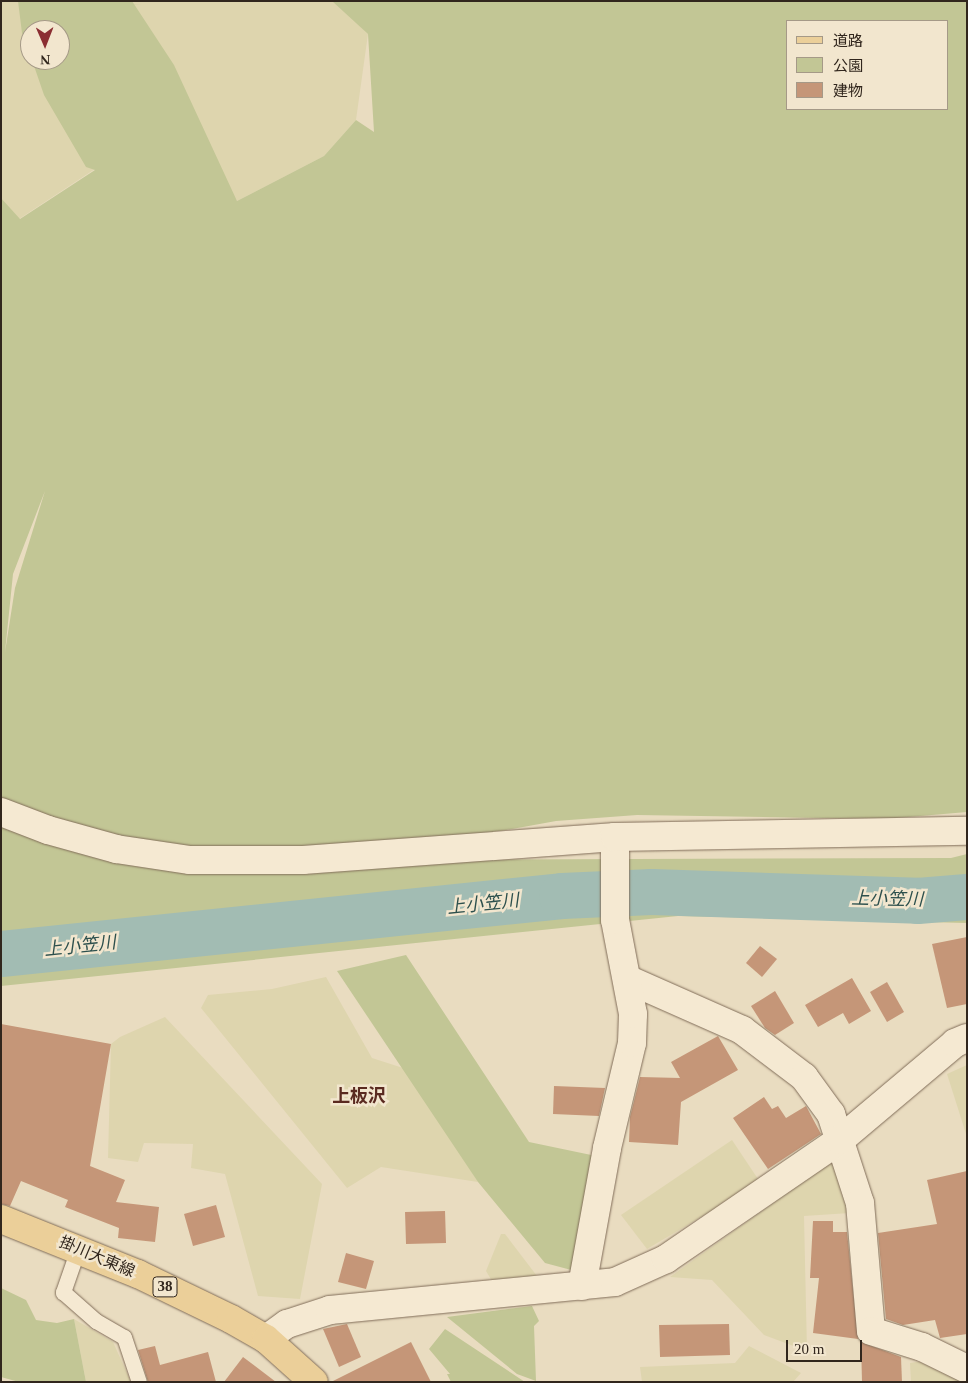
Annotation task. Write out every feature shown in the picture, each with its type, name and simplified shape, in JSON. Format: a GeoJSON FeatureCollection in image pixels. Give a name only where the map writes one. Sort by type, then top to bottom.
{"type":"FeatureCollection","features":[{"type":"Feature","properties":{"kind":"main road","name":"掛川大東線"},"geometry":{"type":"LineString","coordinates":[[1,1219],[78,1249],[164,1286],[266,1339],[314,1382]]}},
{"type":"Feature","properties":{"kind":"street"},"geometry":{"type":"LineString","coordinates":[[1,812],[48,830],[116,849],[190,860],[296,861],[615,838],[967,830]]}},
{"type":"Feature","properties":{"kind":"street"},"geometry":{"type":"LineString","coordinates":[[582,1286],[607,1148],[632,1043],[633,1014],[615,920],[615,838]]}},
{"type":"Feature","properties":{"kind":"street"},"geometry":{"type":"LineString","coordinates":[[627,980],[742,1030],[804,1077],[831,1114],[860,1203],[871,1332],[922,1347],[967,1369]]}},
{"type":"Feature","properties":{"kind":"street"},"geometry":{"type":"LineString","coordinates":[[266,1339],[287,1324],[330,1310],[615,1282],[666,1259],[840,1140],[955,1043],[967,1038]]}},
{"type":"Feature","properties":{"kind":"lane"},"geometry":{"type":"LineString","coordinates":[[78,1249],[62,1287],[63,1292],[96,1321],[124,1337],[140,1382]]}},
{"type":"Feature","properties":{"kind":"shaded area"},"geometry":{"type":"Polygon","coordinates":[[[1,1],[27,1],[28,20],[20,20],[20,70],[50,70],[95,169],[19,219],[1,198],[1,1]]]}},
{"type":"Feature","properties":{"kind":"shaded area"},"geometry":{"type":"Polygon","coordinates":[[[119,1],[337,1],[368,34],[356,120],[324,156],[237,201],[119,1]]]}},
{"type":"Feature","properties":{"kind":"shaded area"},"geometry":{"type":"Polygon","coordinates":[[[326,977],[372,1058],[403,1068],[421,1089],[478,1182],[381,1167],[347,1188],[201,1008],[208,995],[272,989],[326,977]]]}},
{"type":"Feature","properties":{"kind":"shaded area"},"geometry":{"type":"Polygon","coordinates":[[[165,1017],[322,1184],[300,1299],[258,1296],[225,1174],[191,1168],[193,1144],[144,1143],[138,1162],[108,1158],[111,1044],[120,1037],[165,1017]]]}},
{"type":"Feature","properties":{"kind":"shaded area"},"geometry":{"type":"Polygon","coordinates":[[[967,1065],[967,1137],[947,1074],[967,1065]]]}},
{"type":"Feature","properties":{"kind":"shaded area"},"geometry":{"type":"Polygon","coordinates":[[[732,1140],[760,1182],[647,1249],[621,1215],[732,1140]]]}},
{"type":"Feature","properties":{"kind":"shaded area"},"geometry":{"type":"Polygon","coordinates":[[[833,1160],[850,1213],[804,1216],[807,1351],[764,1335],[712,1280],[670,1277],[833,1160]]]}},
{"type":"Feature","properties":{"kind":"shaded area"},"geometry":{"type":"Polygon","coordinates":[[[501,1234],[505,1234],[537,1276],[492,1281],[486,1271],[501,1234]]]}},
{"type":"Feature","properties":{"kind":"shaded area"},"geometry":{"type":"Polygon","coordinates":[[[74,1319],[113,1342],[131,1382],[86,1382],[74,1319]]]}},
{"type":"Feature","properties":{"kind":"shaded area"},"geometry":{"type":"Polygon","coordinates":[[[749,1346],[801,1373],[793,1382],[642,1382],[640,1367],[735,1363],[749,1346]]]}},
{"type":"Feature","properties":{"kind":"shaded area"},"geometry":{"type":"Polygon","coordinates":[[[929,1360],[962,1382],[911,1382],[910,1363],[929,1360]]]}},
{"type":"Feature","properties":{"kind":"green space"},"geometry":{"type":"Polygon","coordinates":[[[18,1],[132,1],[174,65],[237,201],[324,156],[356,120],[374,132],[368,34],[332,1],[967,1],[967,812],[885,819],[637,815],[556,821],[340,860],[951,858],[967,854],[967,923],[678,916],[1,986],[1,198],[20,219],[95,170],[86,167],[44,95],[35,70],[70,70],[70,20],[20,20],[18,1]],[[45,491],[13,574],[5,652],[15,588],[45,491]]]}},
{"type":"Feature","properties":{"kind":"green space"},"geometry":{"type":"Polygon","coordinates":[[[406,955],[529,1142],[596,1156],[590,1275],[545,1263],[478,1182],[337,971],[406,955]]]}},
{"type":"Feature","properties":{"kind":"green space"},"geometry":{"type":"Polygon","coordinates":[[[1,1288],[26,1300],[36,1320],[57,1323],[74,1319],[86,1382],[19,1382],[1,1377],[1,1288]]]}},
{"type":"Feature","properties":{"kind":"green space"},"geometry":{"type":"Polygon","coordinates":[[[532,1306],[539,1321],[534,1326],[536,1381],[517,1374],[447,1317],[532,1306]]]}},
{"type":"Feature","properties":{"kind":"green space"},"geometry":{"type":"Polygon","coordinates":[[[445,1329],[525,1382],[451,1382],[447,1374],[450,1374],[429,1349],[445,1329]]]}},
{"type":"Feature","properties":{"kind":"building"},"geometry":{"type":"Polygon","coordinates":[[[967,937],[967,1004],[947,1008],[932,944],[967,937]]]}},
{"type":"Feature","properties":{"kind":"building"},"geometry":{"type":"Polygon","coordinates":[[[760,946],[777,959],[762,977],[746,963],[760,946]]]}},
{"type":"Feature","properties":{"kind":"building"},"geometry":{"type":"Polygon","coordinates":[[[852,978],[871,1011],[849,1024],[843,1013],[818,1027],[805,1005],[852,978]]]}},
{"type":"Feature","properties":{"kind":"building"},"geometry":{"type":"Polygon","coordinates":[[[887,982],[904,1012],[887,1022],[870,992],[887,982]]]}},
{"type":"Feature","properties":{"kind":"building"},"geometry":{"type":"Polygon","coordinates":[[[775,991],[794,1023],[775,1035],[765,1028],[751,1006],[775,991]]]}},
{"type":"Feature","properties":{"kind":"building"},"geometry":{"type":"Polygon","coordinates":[[[1,1024],[111,1044],[90,1166],[125,1180],[116,1202],[159,1207],[155,1242],[118,1238],[119,1228],[65,1207],[68,1200],[21,1181],[10,1206],[1,1204],[1,1024]]]}},
{"type":"Feature","properties":{"kind":"building"},"geometry":{"type":"Polygon","coordinates":[[[718,1036],[738,1070],[681,1102],[678,1145],[629,1142],[630,1117],[640,1077],[680,1078],[671,1062],[718,1036]]]}},
{"type":"Feature","properties":{"kind":"building"},"geometry":{"type":"Polygon","coordinates":[[[554,1086],[605,1088],[599,1116],[553,1114],[554,1086]]]}},
{"type":"Feature","properties":{"kind":"building"},"geometry":{"type":"Polygon","coordinates":[[[764,1097],[772,1109],[778,1106],[786,1118],[806,1106],[821,1134],[768,1169],[733,1118],[764,1097]]]}},
{"type":"Feature","properties":{"kind":"building"},"geometry":{"type":"Polygon","coordinates":[[[967,1171],[967,1334],[940,1338],[935,1320],[903,1325],[886,1319],[878,1233],[937,1224],[927,1180],[967,1171]]]}},
{"type":"Feature","properties":{"kind":"building"},"geometry":{"type":"Polygon","coordinates":[[[216,1205],[225,1237],[193,1246],[184,1214],[216,1205]]]}},
{"type":"Feature","properties":{"kind":"building"},"geometry":{"type":"Polygon","coordinates":[[[445,1211],[446,1243],[406,1244],[405,1212],[445,1211]]]}},
{"type":"Feature","properties":{"kind":"building"},"geometry":{"type":"Polygon","coordinates":[[[813,1221],[833,1221],[833,1232],[847,1232],[858,1339],[813,1333],[819,1278],[810,1278],[813,1221]]]}},
{"type":"Feature","properties":{"kind":"building"},"geometry":{"type":"Polygon","coordinates":[[[346,1253],[374,1261],[366,1289],[338,1282],[346,1253]]]}},
{"type":"Feature","properties":{"kind":"building"},"geometry":{"type":"Polygon","coordinates":[[[347,1324],[361,1357],[339,1367],[323,1329],[347,1324]]]}},
{"type":"Feature","properties":{"kind":"building"},"geometry":{"type":"Polygon","coordinates":[[[729,1324],[730,1355],[660,1357],[659,1325],[729,1324]]]}},
{"type":"Feature","properties":{"kind":"building"},"geometry":{"type":"Polygon","coordinates":[[[411,1342],[431,1382],[331,1382],[411,1342]]]}},
{"type":"Feature","properties":{"kind":"building"},"geometry":{"type":"Polygon","coordinates":[[[861,1342],[901,1357],[902,1382],[862,1382],[861,1342]]]}},
{"type":"Feature","properties":{"kind":"building"},"geometry":{"type":"Polygon","coordinates":[[[155,1346],[160,1365],[208,1352],[216,1382],[148,1382],[138,1350],[155,1346]]]}},
{"type":"Feature","properties":{"kind":"building"},"geometry":{"type":"Polygon","coordinates":[[[243,1357],[276,1382],[224,1382],[243,1357]]]}},
{"type":"Feature","properties":{"kind":"waterway","name":"上小笠川"},"geometry":{"type":"LineString","coordinates":[[1,954],[562,896],[652,892],[918,901],[967,897]]}},
{"type":"Feature","properties":{"kind":"district","name":"上板沢"},"geometry":{"type":"Point","coordinates":[359,1096]}}]}
